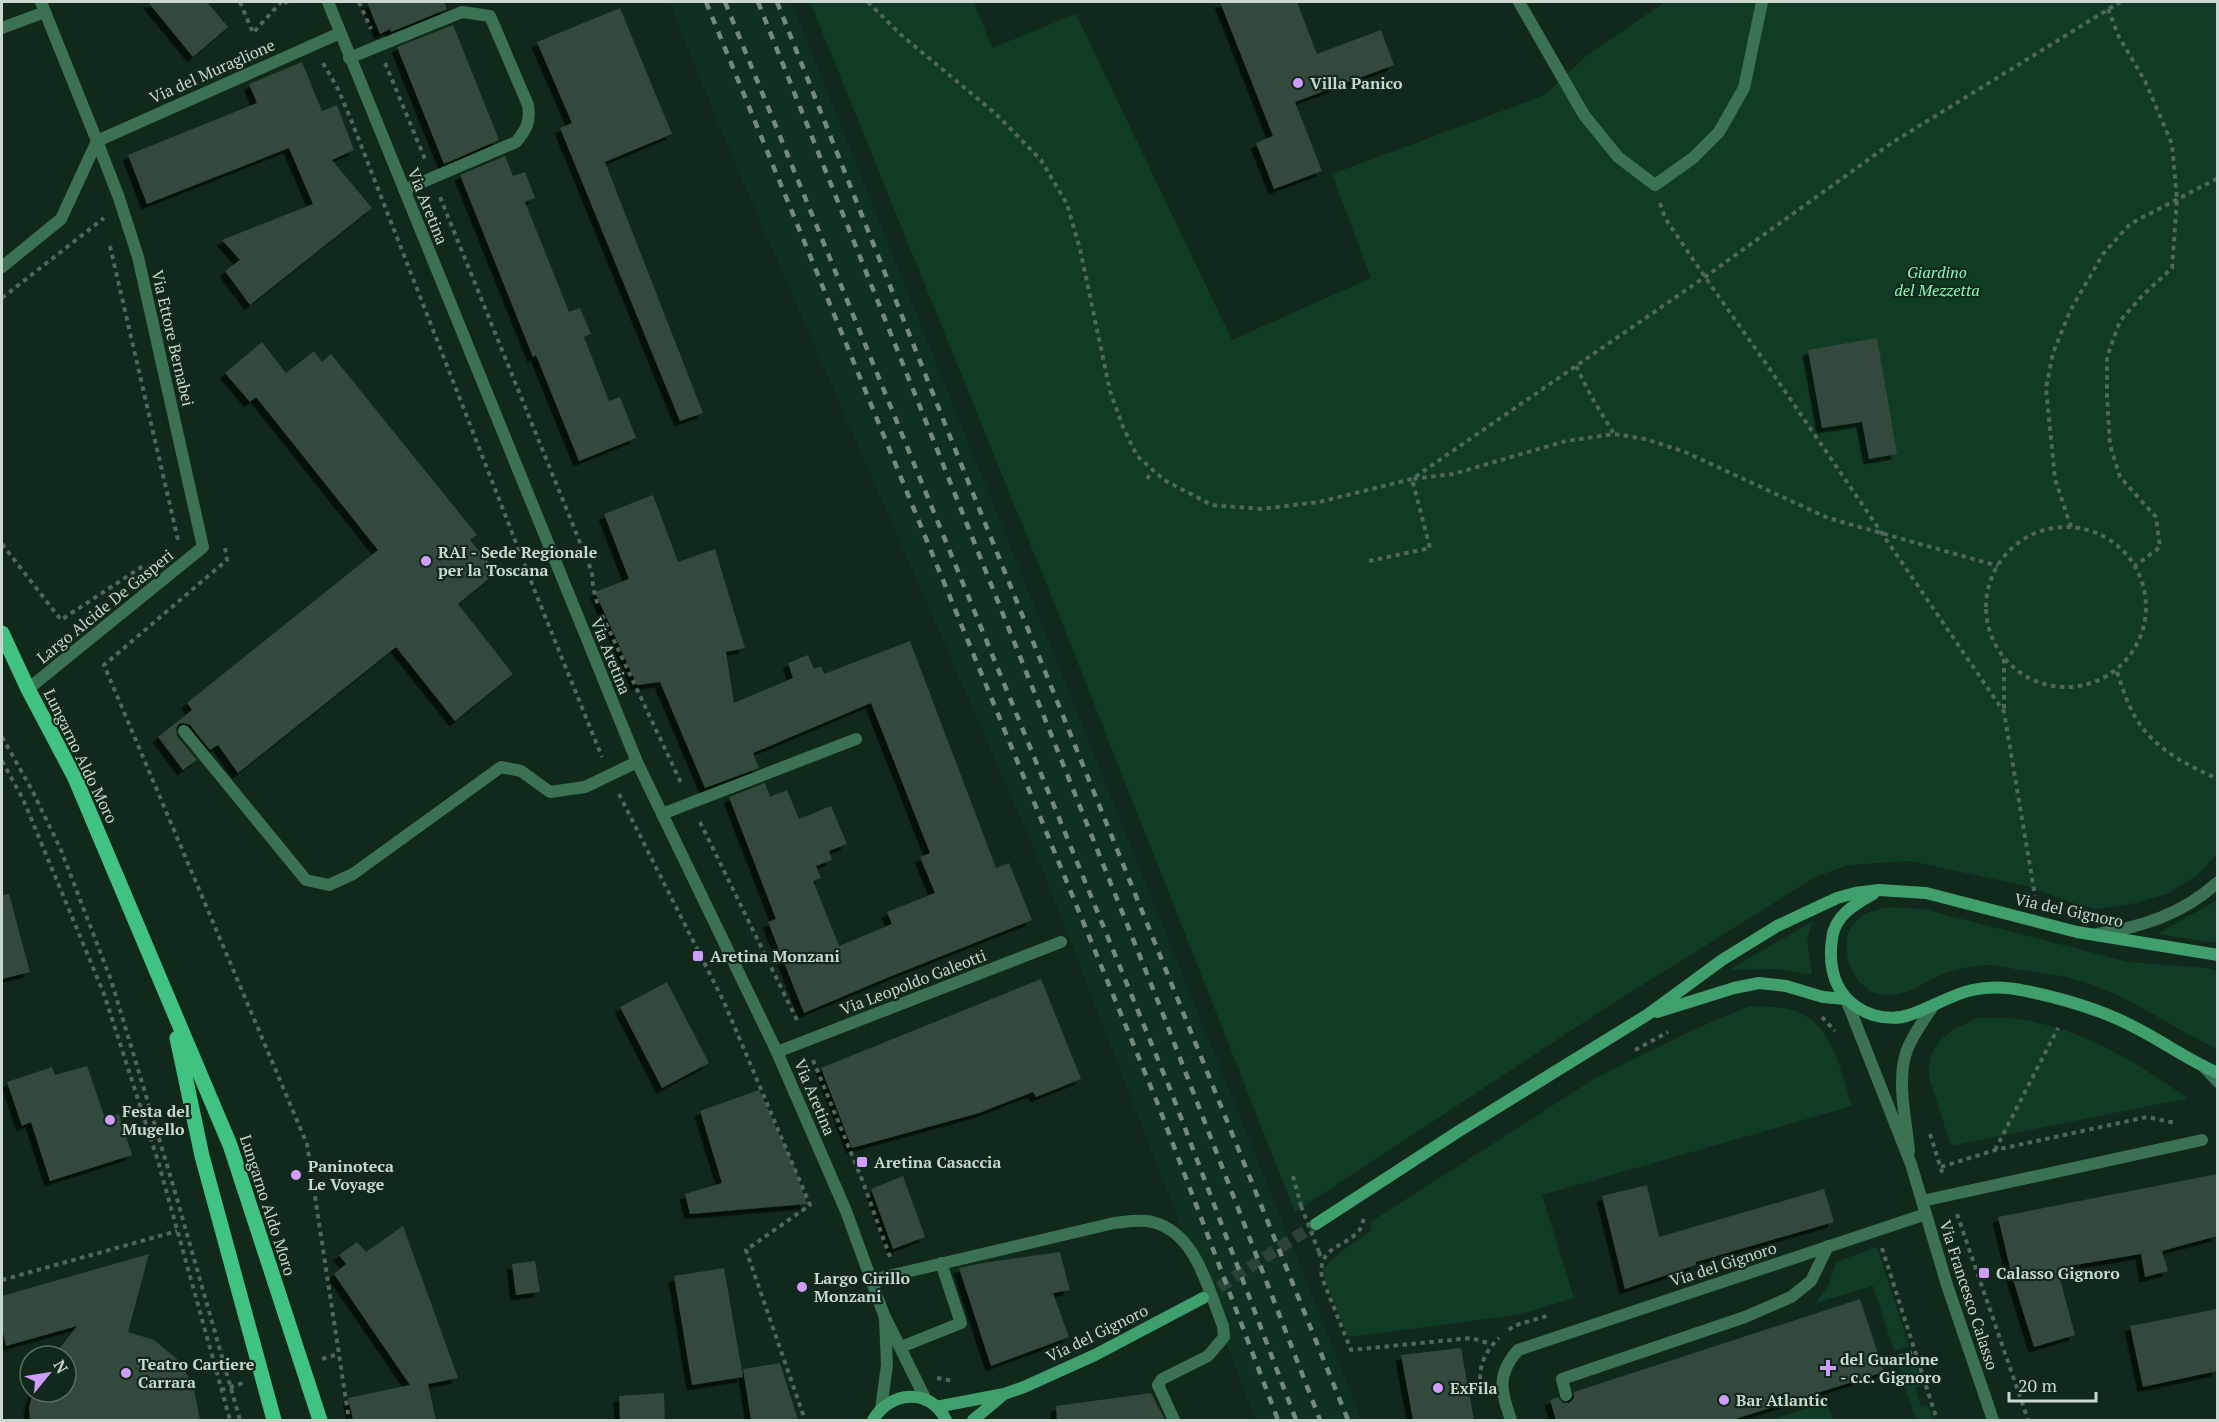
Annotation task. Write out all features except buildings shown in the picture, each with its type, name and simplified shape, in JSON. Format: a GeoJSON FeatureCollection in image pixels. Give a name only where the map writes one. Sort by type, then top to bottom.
{"type":"FeatureCollection","features":[{"type":"Feature","properties":{"kind":"main road","name":"Lungarno Aldo Moro"},"geometry":{"type":"LineString","coordinates":[[2,633],[28,689],[75,778],[230,1145],[320,1420]]}},
{"type":"Feature","properties":{"kind":"main road","name":"Lungarno Aldo Moro"},"geometry":{"type":"LineString","coordinates":[[2,660],[28,689]]}},
{"type":"Feature","properties":{"kind":"main road","name":"Via del Gignoro"},"geometry":{"type":"LineString","coordinates":[[1316,1224],[1459,1131],[1647,1015],[1722,960],[1777,926],[1837,898],[1879,890],[1926,893],[2077,932],[2217,955]]}},
{"type":"Feature","properties":{"kind":"main road"},"geometry":{"type":"LineString","coordinates":[[1846,999],[1835,980],[1831,950],[1833,931],[1849,909],[1879,890]]}},
{"type":"Feature","properties":{"kind":"main road","name":"Via del Gignoro"},"geometry":{"type":"LineString","coordinates":[[1647,1015],[1734,988],[1759,983],[1786,986],[1823,997],[1846,999],[1862,1011],[1880,1017],[1907,1016],[1950,997],[1979,989],[1993,987],[2025,990],[2065,1000],[2119,1020],[2217,1073]]}},
{"type":"Feature","properties":{"kind":"main road","name":"Lungarno Aldo Moro"},"geometry":{"type":"LineString","coordinates":[[170,1006],[202,1156],[274,1420]]}},
{"type":"Feature","properties":{"kind":"main road","name":"Via del Gignoro"},"geometry":{"type":"LineString","coordinates":[[931,1404],[1004,1394],[1095,1355],[1203,1298]]}},
{"type":"Feature","properties":{"kind":"main road","name":"Via del Gignoro"},"geometry":{"type":"LineString","coordinates":[[973,1420],[1004,1394]]}},
{"type":"Feature","properties":{"kind":"main road"},"geometry":{"type":"LineString","coordinates":[[881,1409],[897,1399],[917,1397],[931,1404]]}},
{"type":"Feature","properties":{"kind":"main road","name":"Via Aretina"},"geometry":{"type":"LineString","coordinates":[[931,1404],[946,1420]]}},
{"type":"Feature","properties":{"kind":"main road","name":"Via Aretina"},"geometry":{"type":"LineString","coordinates":[[873,1420],[881,1409]]}},
{"type":"Feature","properties":{"kind":"street","name":"Via Aretina"},"geometry":{"type":"LineString","coordinates":[[328,2],[637,762],[777,1052],[846,1211],[884,1315],[931,1404]]}},
{"type":"Feature","properties":{"kind":"street"},"geometry":{"type":"LineString","coordinates":[[1508,2],[1521,4],[1584,115],[1618,157],[1655,185],[1693,158],[1719,132],[1744,88],[1762,2]]}},
{"type":"Feature","properties":{"kind":"street"},"geometry":{"type":"LineString","coordinates":[[2,28],[43,7]]}},
{"type":"Feature","properties":{"kind":"street","name":"Via Ettore Bernabei"},"geometry":{"type":"LineString","coordinates":[[43,7],[119,198],[138,257],[203,547]]}},
{"type":"Feature","properties":{"kind":"street"},"geometry":{"type":"LineString","coordinates":[[350,58],[462,12],[490,16],[528,105],[530,118],[516,142],[404,190]]}},
{"type":"Feature","properties":{"kind":"street","name":"Via del Muraglione"},"geometry":{"type":"LineString","coordinates":[[97,141],[340,33]]}},
{"type":"Feature","properties":{"kind":"street"},"geometry":{"type":"LineString","coordinates":[[2,267],[61,219],[97,141]]}},
{"type":"Feature","properties":{"kind":"street","name":"Largo Alcide De Gasperi"},"geometry":{"type":"LineString","coordinates":[[28,689],[203,547]]}},
{"type":"Feature","properties":{"kind":"street"},"geometry":{"type":"LineString","coordinates":[[184,732],[306,880],[329,885],[353,874],[501,767],[521,771],[550,792],[585,787],[637,762]]}},
{"type":"Feature","properties":{"kind":"street"},"geometry":{"type":"LineString","coordinates":[[662,814],[856,739]]}},
{"type":"Feature","properties":{"kind":"street"},"geometry":{"type":"LineString","coordinates":[[2093,934],[2131,929],[2157,920],[2183,908],[2217,882]]}},
{"type":"Feature","properties":{"kind":"street","name":"Via Leopoldo Galeotti"},"geometry":{"type":"LineString","coordinates":[[777,1052],[1061,942]]}},
{"type":"Feature","properties":{"kind":"street"},"geometry":{"type":"LineString","coordinates":[[1846,999],[1911,1164],[1926,1214]]}},
{"type":"Feature","properties":{"kind":"street"},"geometry":{"type":"LineString","coordinates":[[1911,1164],[1903,1066],[1913,1036],[1933,1006]]}},
{"type":"Feature","properties":{"kind":"street"},"geometry":{"type":"LineString","coordinates":[[2205,1068],[2217,1082]]}},
{"type":"Feature","properties":{"kind":"street"},"geometry":{"type":"LineString","coordinates":[[1922,1201],[2202,1140]]}},
{"type":"Feature","properties":{"kind":"street","name":"Via del Gignoro"},"geometry":{"type":"LineString","coordinates":[[1518,1350],[1926,1214]]}},
{"type":"Feature","properties":{"kind":"street","name":"Via Francesco Calasso"},"geometry":{"type":"LineString","coordinates":[[1926,1214],[1947,1285],[1993,1420]]}},
{"type":"Feature","properties":{"kind":"street"},"geometry":{"type":"LineString","coordinates":[[872,1280],[1114,1223],[1151,1221],[1176,1233],[1196,1259],[1223,1326],[1224,1337],[1208,1356],[1162,1379],[1158,1384],[1174,1420]]}},
{"type":"Feature","properties":{"kind":"street"},"geometry":{"type":"LineString","coordinates":[[1566,1395],[1562,1380],[1745,1317],[1791,1297],[1811,1281],[1828,1246]]}},
{"type":"Feature","properties":{"kind":"street"},"geometry":{"type":"LineString","coordinates":[[901,1347],[961,1323],[942,1263]]}},
{"type":"Feature","properties":{"kind":"street","name":"Via Aretina"},"geometry":{"type":"LineString","coordinates":[[881,1409],[887,1365],[884,1315]]}},
{"type":"Feature","properties":{"kind":"street"},"geometry":{"type":"LineString","coordinates":[[1511,1420],[1503,1392],[1503,1376],[1507,1362],[1518,1350]]}},
{"type":"Feature","properties":{"kind":"path"},"geometry":{"type":"LineString","coordinates":[[240,2],[253,33],[285,2]]}},
{"type":"Feature","properties":{"kind":"path"},"geometry":{"type":"LineString","coordinates":[[359,2],[592,572],[598,606],[806,1041],[880,1226],[895,1274]]}},
{"type":"Feature","properties":{"kind":"path"},"geometry":{"type":"LineString","coordinates":[[868,2],[900,34],[996,114],[1041,159],[1067,204],[1080,249],[1110,390],[1123,427],[1137,456],[1164,480],[1212,505],[1261,509],[1319,502],[1412,479],[1453,474],[1566,441],[1614,434],[1645,439],[1685,452],[1828,518],[1998,566]]}},
{"type":"Feature","properties":{"kind":"path"},"geometry":{"type":"LineString","coordinates":[[1412,479],[1705,277],[1890,144],[2120,2]]}},
{"type":"Feature","properties":{"kind":"path"},"geometry":{"type":"LineString","coordinates":[[2108,9],[2119,37],[2145,81],[2172,144],[2177,200],[2172,268],[2120,321],[2107,357],[2110,445],[2116,467],[2120,477],[2156,517],[2159,537],[2160,547],[2135,566]]}},
{"type":"Feature","properties":{"kind":"path"},"geometry":{"type":"LineString","coordinates":[[320,59],[338,89],[352,122]]}},
{"type":"Feature","properties":{"kind":"path"},"geometry":{"type":"LineString","coordinates":[[2071,527],[2055,479],[2046,388],[2053,353],[2070,311],[2103,254],[2130,224],[2217,178]]}},
{"type":"Feature","properties":{"kind":"path"},"geometry":{"type":"LineString","coordinates":[[1655,185],[1665,218],[2004,712]]}},
{"type":"Feature","properties":{"kind":"path"},"geometry":{"type":"LineString","coordinates":[[2,298],[104,217],[106,229]]}},
{"type":"Feature","properties":{"kind":"path"},"geometry":{"type":"LineString","coordinates":[[109,240],[178,540],[169,547]]}},
{"type":"Feature","properties":{"kind":"path"},"geometry":{"type":"LineString","coordinates":[[1576,366],[1590,396],[1614,434]]}},
{"type":"Feature","properties":{"kind":"path"},"geometry":{"type":"LineString","coordinates":[[1147,479],[1152,471]]}},
{"type":"Feature","properties":{"kind":"path"},"geometry":{"type":"LineString","coordinates":[[1369,561],[1430,548],[1412,479]]}},
{"type":"Feature","properties":{"kind":"path"},"geometry":{"type":"LineString","coordinates":[[2048,527],[2071,527],[2097,532],[2117,545],[2135,566],[2145,587],[2147,610],[2142,633],[2132,654],[2117,672],[2094,683],[2069,688],[2045,685],[2022,675],[2004,658],[1991,637],[1985,613],[1987,588],[2010,548],[2028,535],[2048,527]]}},
{"type":"Feature","properties":{"kind":"path"},"geometry":{"type":"LineString","coordinates":[[224,541],[227,560],[104,665],[307,1144],[349,1420]]}},
{"type":"Feature","properties":{"kind":"path"},"geometry":{"type":"LineString","coordinates":[[2,544],[61,620],[151,560]]}},
{"type":"Feature","properties":{"kind":"path"},"geometry":{"type":"LineString","coordinates":[[2004,658],[2004,712],[2036,896]]}},
{"type":"Feature","properties":{"kind":"path"},"geometry":{"type":"LineString","coordinates":[[2117,672],[2130,709],[2154,741],[2182,763],[2217,779]]}},
{"type":"Feature","properties":{"kind":"path"},"geometry":{"type":"LineString","coordinates":[[2,737],[32,790],[61,850],[111,980],[173,1185],[240,1420]]}},
{"type":"Feature","properties":{"kind":"path"},"geometry":{"type":"LineString","coordinates":[[2,761],[23,799],[104,994],[158,1161],[230,1420]]}},
{"type":"Feature","properties":{"kind":"path"},"geometry":{"type":"LineString","coordinates":[[1816,1014],[1825,1020],[1838,1035]]}},
{"type":"Feature","properties":{"kind":"path"},"geometry":{"type":"LineString","coordinates":[[1635,1050],[1677,1027]]}},
{"type":"Feature","properties":{"kind":"path"},"geometry":{"type":"LineString","coordinates":[[1995,1150],[2058,1028]]}},
{"type":"Feature","properties":{"kind":"path"},"geometry":{"type":"LineString","coordinates":[[1941,1167],[1995,1150],[2147,1117]]}},
{"type":"Feature","properties":{"kind":"path"},"geometry":{"type":"LineString","coordinates":[[1928,1129],[2028,1420]]}},
{"type":"Feature","properties":{"kind":"path"},"geometry":{"type":"LineString","coordinates":[[1293,1176],[1301,1206],[1323,1261]]}},
{"type":"Feature","properties":{"kind":"path"},"geometry":{"type":"LineString","coordinates":[[806,1420],[746,1250],[810,1205]]}},
{"type":"Feature","properties":{"kind":"path"},"geometry":{"type":"LineString","coordinates":[[1356,1221],[1365,1216],[1359,1232],[1336,1246],[1320,1267],[1322,1278],[1351,1350],[1471,1338],[1518,1350]]}},
{"type":"Feature","properties":{"kind":"path"},"geometry":{"type":"LineString","coordinates":[[1877,1230],[1937,1420]]}},
{"type":"Feature","properties":{"kind":"path"},"geometry":{"type":"LineString","coordinates":[[2,1280],[177,1231]]}},
{"type":"Feature","properties":{"kind":"path"},"geometry":{"type":"LineString","coordinates":[[1882,1362],[1916,1351]]}},
{"type":"Feature","properties":{"kind":"path"},"geometry":{"type":"LineString","coordinates":[[931,1377],[955,1381]]}},
{"type":"Feature","properties":{"kind":"shaded area"},"geometry":{"type":"Polygon","coordinates":[[[669,2],[791,2],[1362,1420],[1256,1420],[1038,858],[734,161],[669,2]]]}},
{"type":"Feature","properties":{"kind":"green space","name":"Giardino del Mezzetta"},"geometry":{"type":"Polygon","coordinates":[[[810,2],[974,2],[992,48],[1076,14],[1232,340],[1371,278],[1332,174],[1545,95],[1586,56],[1665,2],[2217,2],[2217,854],[2196,876],[2169,893],[2136,903],[2098,909],[2076,904],[2026,886],[1910,861],[1848,865],[1815,877],[1607,1007],[1295,1212],[1057,610],[810,2]]]}},
{"type":"Feature","properties":{"kind":"green space"},"geometry":{"type":"Polygon","coordinates":[[[2217,900],[2217,943],[2157,934],[2217,900]]]}},
{"type":"Feature","properties":{"kind":"green space"},"geometry":{"type":"Polygon","coordinates":[[[1891,907],[1923,909],[2129,962],[2206,968],[2217,971],[2217,1049],[2104,989],[2053,975],[1983,965],[1943,974],[1897,995],[1879,994],[1869,990],[1854,974],[1850,964],[1847,953],[1849,932],[1862,916],[1891,907]]]}},
{"type":"Feature","properties":{"kind":"green space"},"geometry":{"type":"Polygon","coordinates":[[[1813,921],[1807,940],[1812,975],[1777,969],[1729,970],[1813,921]]]}},
{"type":"Feature","properties":{"kind":"green space"},"geometry":{"type":"Polygon","coordinates":[[[1750,1006],[1788,1009],[1803,1014],[1815,1023],[1832,1047],[1852,1106],[1542,1195],[1574,1298],[1518,1315],[1348,1337],[1324,1277],[1323,1269],[1342,1251],[1371,1231],[1372,1221],[1597,1077],[1693,1030],[1750,1006]]]}},
{"type":"Feature","properties":{"kind":"green space"},"geometry":{"type":"Polygon","coordinates":[[[1978,1018],[2019,1019],[2044,1024],[2088,1039],[2128,1060],[2188,1098],[1951,1146],[1929,1077],[1929,1065],[1936,1046],[1942,1039],[1957,1028],[1978,1018]]]}},
{"type":"Feature","properties":{"kind":"green space"},"geometry":{"type":"Polygon","coordinates":[[[1877,1247],[1909,1346],[1894,1351],[1873,1286],[1816,1303],[1829,1284],[1836,1262],[1877,1247]]]}},
{"type":"Feature","properties":{"kind":"green space"},"geometry":{"type":"Polygon","coordinates":[[[1913,1356],[1923,1384],[1915,1387],[1921,1407],[1928,1405],[1934,1420],[1916,1420],[1897,1361],[1913,1356]]]}},
{"type":"Feature","properties":{"kind":"green space"},"geometry":{"type":"Polygon","coordinates":[[[1827,1402],[1833,1420],[1771,1420],[1827,1402]]]}},
{"type":"Feature","properties":{"kind":"tunnel"},"geometry":{"type":"LineString","coordinates":[[1204,1297],[1316,1224]]}},
{"type":"Feature","properties":{"kind":"railway"},"geometry":{"type":"LineString","coordinates":[[706,2],[1157,1102],[1278,1420]]}},
{"type":"Feature","properties":{"kind":"railway"},"geometry":{"type":"LineString","coordinates":[[725,2],[1172,1094],[1296,1420]]}},
{"type":"Feature","properties":{"kind":"railway"},"geometry":{"type":"LineString","coordinates":[[758,2],[1161,1009],[1320,1420]]}},
{"type":"Feature","properties":{"kind":"railway"},"geometry":{"type":"LineString","coordinates":[[777,2],[953,444],[1348,1420]]}},
{"type":"Feature","properties":{"kind":"place","name":"Villa Panico"},"geometry":{"type":"Point","coordinates":[1298,83]}},
{"type":"Feature","properties":{"kind":"place","name":"RAI - Sede Regionale per la Toscana"},"geometry":{"type":"Point","coordinates":[426,561]}},
{"type":"Feature","properties":{"kind":"place","name":"Aretina Monzani"},"geometry":{"type":"Point","coordinates":[698,956]}},
{"type":"Feature","properties":{"kind":"place","name":"Festa del Mugello"},"geometry":{"type":"Point","coordinates":[110,1120]}},
{"type":"Feature","properties":{"kind":"place","name":"Aretina Casaccia"},"geometry":{"type":"Point","coordinates":[862,1162]}},
{"type":"Feature","properties":{"kind":"place","name":"Paninoteca Le Voyage"},"geometry":{"type":"Point","coordinates":[296,1175]}},
{"type":"Feature","properties":{"kind":"place","name":"Calasso Gignoro"},"geometry":{"type":"Point","coordinates":[1984,1273]}},
{"type":"Feature","properties":{"kind":"place","name":"Largo Cirillo Monzani"},"geometry":{"type":"Point","coordinates":[802,1287]}},
{"type":"Feature","properties":{"kind":"place","name":"del Guarlone - c.c. Gignoro"},"geometry":{"type":"Point","coordinates":[1828,1368]}},
{"type":"Feature","properties":{"kind":"place","name":"Teatro Cartiere Carrara"},"geometry":{"type":"Point","coordinates":[126,1373]}},
{"type":"Feature","properties":{"kind":"place","name":"ExFila"},"geometry":{"type":"Point","coordinates":[1438,1388]}},
{"type":"Feature","properties":{"kind":"place","name":"Bar Atlantic"},"geometry":{"type":"Point","coordinates":[1724,1400]}}]}
